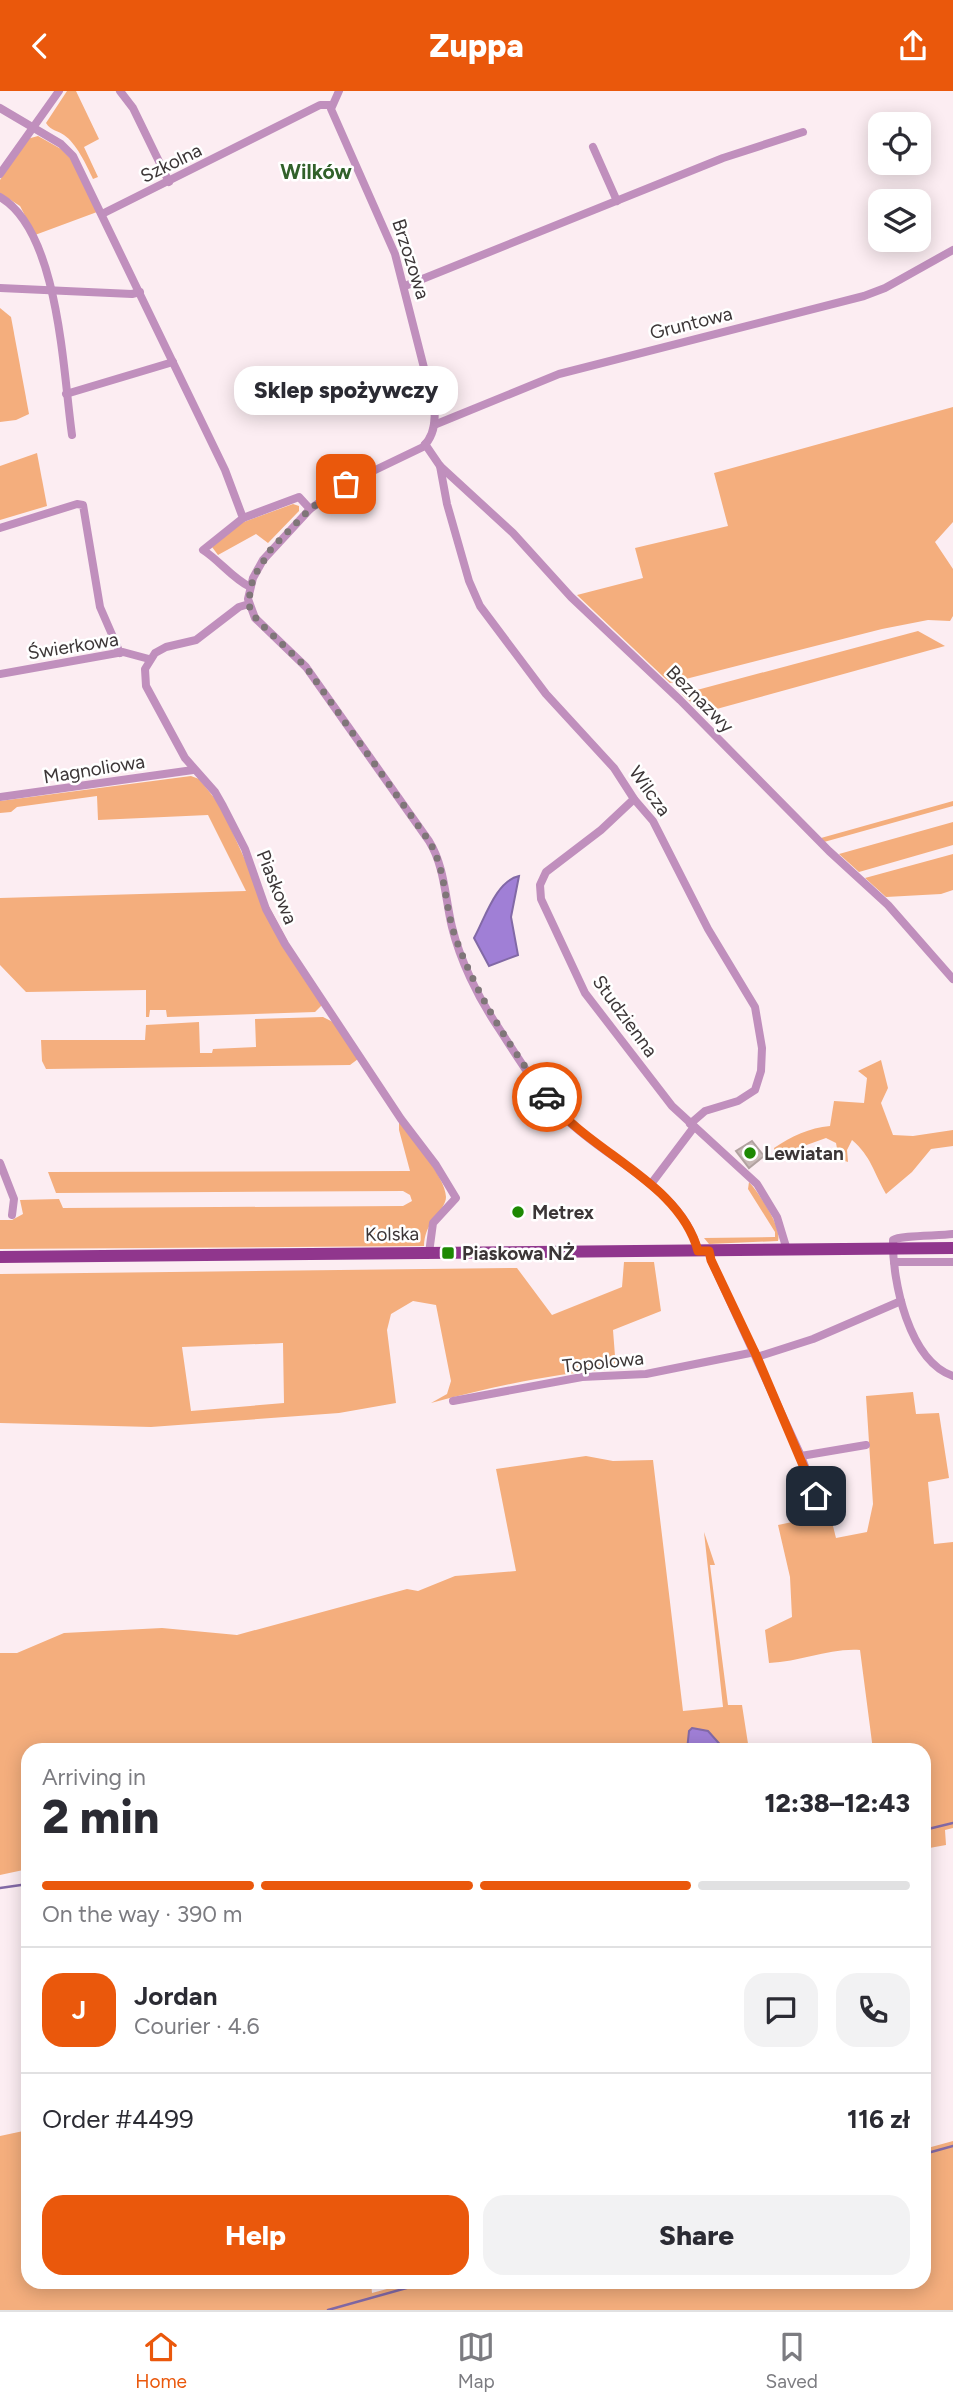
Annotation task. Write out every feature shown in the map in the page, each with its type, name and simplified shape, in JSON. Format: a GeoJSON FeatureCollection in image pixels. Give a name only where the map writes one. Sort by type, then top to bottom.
{"type":"FeatureCollection","features":[{"type":"Feature","properties":{"kind":"main road","name":"Kolska"},"geometry":{"type":"LineString","coordinates":[[0,1257],[787,1250],[893,1256],[953,1248]]}},
{"type":"Feature","properties":{"kind":"street"},"geometry":{"type":"LineString","coordinates":[[0,174],[59,91]]}},
{"type":"Feature","properties":{"kind":"street"},"geometry":{"type":"LineString","coordinates":[[120,91],[133,108],[169,181]]}},
{"type":"Feature","properties":{"kind":"street"},"geometry":{"type":"LineString","coordinates":[[331,105],[339,91]]}},
{"type":"Feature","properties":{"kind":"street","name":"Szkolna"},"geometry":{"type":"LineString","coordinates":[[102,214],[320,105],[331,105]]}},
{"type":"Feature","properties":{"kind":"street","name":"Brzozowa"},"geometry":{"type":"LineString","coordinates":[[331,105],[385,227],[405,286],[434,407],[434,425]]}},
{"type":"Feature","properties":{"kind":"street"},"geometry":{"type":"LineString","coordinates":[[0,109],[70,151],[225,470],[243,518]]}},
{"type":"Feature","properties":{"kind":"street"},"geometry":{"type":"LineString","coordinates":[[405,286],[723,157],[803,132]]}},
{"type":"Feature","properties":{"kind":"street"},"geometry":{"type":"LineString","coordinates":[[593,146],[617,201]]}},
{"type":"Feature","properties":{"kind":"street"},"geometry":{"type":"LineString","coordinates":[[0,197],[14,205],[22,217],[42,258],[53,290],[72,435]]}},
{"type":"Feature","properties":{"kind":"street","name":"Gruntowa"},"geometry":{"type":"LineString","coordinates":[[434,425],[508,393],[579,368],[864,296],[885,288],[953,250]]}},
{"type":"Feature","properties":{"kind":"street"},"geometry":{"type":"LineString","coordinates":[[0,288],[132,294],[140,292]]}},
{"type":"Feature","properties":{"kind":"street"},"geometry":{"type":"LineString","coordinates":[[66,394],[173,362]]}},
{"type":"Feature","properties":{"kind":"street"},"geometry":{"type":"LineString","coordinates":[[434,425],[425,445],[346,484],[310,509],[267,554],[250,587],[248,604],[257,620],[306,667],[432,846],[442,873],[456,940],[484,1005],[505,1037],[563,1116],[651,1184],[690,1230],[711,1260],[756,1354],[824,1516]]}},
{"type":"Feature","properties":{"kind":"street","name":"Beznazwy"},"geometry":{"type":"LineString","coordinates":[[425,445],[440,465],[513,533],[571,597],[680,699],[828,851],[888,905],[953,979]]}},
{"type":"Feature","properties":{"kind":"street","name":"Wilcza"},"geometry":{"type":"LineString","coordinates":[[440,465],[441,486],[469,581],[480,606],[546,694],[614,768],[634,799],[653,821],[708,929],[751,997],[758,1017],[762,1060],[755,1090],[738,1101],[705,1111],[651,1184]]}},
{"type":"Feature","properties":{"kind":"street"},"geometry":{"type":"LineString","coordinates":[[250,587],[238,581],[224,565],[203,550],[243,518],[299,497],[310,509]]}},
{"type":"Feature","properties":{"kind":"street"},"geometry":{"type":"LineString","coordinates":[[0,528],[77,504],[83,505],[100,607],[120,653]]}},
{"type":"Feature","properties":{"kind":"street"},"geometry":{"type":"LineString","coordinates":[[149,659],[162,649],[203,636],[239,607],[248,604]]}},
{"type":"Feature","properties":{"kind":"street","name":"Świerkowa"},"geometry":{"type":"LineString","coordinates":[[0,674],[120,653],[134,653],[149,659]]}},
{"type":"Feature","properties":{"kind":"street","name":"Piaskowa"},"geometry":{"type":"LineString","coordinates":[[149,659],[145,686],[193,770],[215,792],[223,806],[245,849],[266,909],[285,944],[456,1198],[433,1223],[429,1253]]}},
{"type":"Feature","properties":{"kind":"street","name":"Magnoliowa"},"geometry":{"type":"LineString","coordinates":[[0,797],[193,770]]}},
{"type":"Feature","properties":{"kind":"street","name":"Studzienna"},"geometry":{"type":"LineString","coordinates":[[634,799],[601,830],[545,872],[540,891],[585,993],[673,1107],[757,1184],[777,1217],[787,1250]]}},
{"type":"Feature","properties":{"kind":"street"},"geometry":{"type":"LineString","coordinates":[[0,1163],[14,1199],[12,1215]]}},
{"type":"Feature","properties":{"kind":"street"},"geometry":{"type":"LineString","coordinates":[[953,1234],[930,1237],[898,1236],[893,1240],[901,1301],[908,1324],[927,1356],[945,1373],[953,1376]]}},
{"type":"Feature","properties":{"kind":"street"},"geometry":{"type":"LineString","coordinates":[[893,1256],[953,1262]]}},
{"type":"Feature","properties":{"kind":"street","name":"Topolowa"},"geometry":{"type":"LineString","coordinates":[[453,1401],[582,1377],[646,1374],[756,1354],[813,1339],[901,1301]]}},
{"type":"Feature","properties":{"kind":"street"},"geometry":{"type":"LineString","coordinates":[[801,1456],[866,1445]]}},
{"type":"Feature","properties":{"kind":"shaded area"},"geometry":{"type":"Polygon","coordinates":[[[67,91],[76,91],[99,139],[84,147],[98,177],[93,179],[73,143],[46,123],[67,91]]]}},
{"type":"Feature","properties":{"kind":"shaded area"},"geometry":{"type":"Polygon","coordinates":[[[38,136],[61,149],[72,160],[97,212],[35,235],[20,206],[0,193],[0,180],[27,139],[38,136]]]}},
{"type":"Feature","properties":{"kind":"shaded area"},"geometry":{"type":"Polygon","coordinates":[[[0,308],[11,317],[29,414],[16,420],[0,422],[0,308]]]}},
{"type":"Feature","properties":{"kind":"shaded area"},"geometry":{"type":"Polygon","coordinates":[[[953,407],[953,522],[935,542],[953,569],[953,616],[950,621],[928,620],[882,629],[670,683],[577,595],[643,578],[635,548],[728,526],[714,473],[953,407]]]}},
{"type":"Feature","properties":{"kind":"shaded area"},"geometry":{"type":"Polygon","coordinates":[[[37,453],[47,506],[0,520],[0,466],[37,453]]]}},
{"type":"Feature","properties":{"kind":"shaded area"},"geometry":{"type":"Polygon","coordinates":[[[293,504],[299,506],[299,511],[268,543],[256,534],[218,555],[212,547],[241,523],[293,504]]]}},
{"type":"Feature","properties":{"kind":"shaded area"},"geometry":{"type":"Polygon","coordinates":[[[918,631],[945,646],[702,713],[682,694],[918,631]]]}},
{"type":"Feature","properties":{"kind":"shaded area"},"geometry":{"type":"Polygon","coordinates":[[[191,776],[199,779],[220,805],[252,875],[322,1005],[315,1012],[167,1017],[166,1010],[150,1010],[149,1017],[146,1017],[146,990],[26,992],[0,965],[0,898],[246,891],[208,815],[98,820],[97,796],[17,807],[11,812],[0,813],[0,801],[191,776]]]}},
{"type":"Feature","properties":{"kind":"shaded area"},"geometry":{"type":"Polygon","coordinates":[[[953,801],[953,806],[824,842],[821,838],[953,801]]]}},
{"type":"Feature","properties":{"kind":"shaded area"},"geometry":{"type":"Polygon","coordinates":[[[953,822],[953,845],[859,872],[839,854],[953,822]]]}},
{"type":"Feature","properties":{"kind":"shaded area"},"geometry":{"type":"Polygon","coordinates":[[[953,854],[953,890],[941,894],[886,897],[865,878],[953,854]]]}},
{"type":"Feature","properties":{"kind":"shaded area"},"geometry":{"type":"Polygon","coordinates":[[[519,876],[511,917],[518,955],[489,966],[474,938],[498,893],[511,879],[519,876]]]}},
{"type":"Feature","properties":{"kind":"shaded area"},"geometry":{"type":"Polygon","coordinates":[[[323,1017],[333,1022],[358,1059],[350,1065],[46,1069],[42,1061],[41,1040],[145,1040],[146,1025],[199,1022],[200,1053],[212,1053],[213,1049],[256,1047],[255,1019],[323,1017]]]}},
{"type":"Feature","properties":{"kind":"shaded area"},"geometry":{"type":"Polygon","coordinates":[[[881,1060],[888,1088],[881,1103],[893,1135],[913,1136],[953,1130],[953,1146],[931,1149],[912,1172],[886,1194],[868,1159],[852,1140],[847,1150],[848,1162],[839,1159],[836,1143],[826,1138],[776,1156],[774,1148],[787,1140],[830,1126],[834,1101],[864,1103],[867,1078],[858,1071],[881,1060]]]}},
{"type":"Feature","properties":{"kind":"shaded area"},"geometry":{"type":"Polygon","coordinates":[[[399,1121],[437,1173],[446,1194],[442,1208],[429,1227],[424,1246],[0,1249],[0,1220],[12,1220],[23,1214],[20,1200],[59,1199],[63,1208],[403,1206],[412,1201],[410,1195],[403,1191],[56,1193],[48,1172],[410,1171],[399,1121]]]}},
{"type":"Feature","properties":{"kind":"shaded area"},"geometry":{"type":"Polygon","coordinates":[[[749,1182],[764,1202],[777,1227],[778,1241],[709,1244],[704,1238],[775,1237],[775,1232],[748,1189],[749,1182]]]}},
{"type":"Feature","properties":{"kind":"shaded area"},"geometry":{"type":"Polygon","coordinates":[[[624,1262],[654,1262],[661,1311],[613,1330],[616,1369],[523,1381],[431,1403],[447,1394],[451,1381],[436,1305],[413,1301],[391,1314],[387,1330],[396,1403],[339,1413],[151,1427],[0,1423],[0,1274],[517,1268],[552,1315],[622,1287],[624,1262]],[[283,1343],[182,1347],[191,1411],[284,1403],[283,1343]]]}},
{"type":"Feature","properties":{"kind":"shaded area"},"geometry":{"type":"Polygon","coordinates":[[[913,1392],[916,1414],[939,1413],[949,1478],[928,1482],[934,1544],[953,1542],[953,1828],[945,1830],[946,1845],[931,1848],[931,1743],[872,1743],[860,1650],[837,1651],[769,1663],[765,1630],[792,1617],[790,1577],[778,1525],[830,1514],[836,1538],[867,1532],[873,1504],[866,1396],[913,1392]]]}},
{"type":"Feature","properties":{"kind":"shaded area"},"geometry":{"type":"Polygon","coordinates":[[[586,1456],[613,1461],[653,1460],[683,1711],[723,1707],[704,1532],[715,1565],[710,1565],[728,1705],[742,1705],[748,1743],[21,1743],[21,1870],[0,1875],[0,1653],[17,1653],[64,1633],[162,1628],[237,1635],[407,1589],[418,1591],[455,1576],[516,1571],[496,1469],[586,1456]]]}},
{"type":"Feature","properties":{"kind":"shaded area"},"geometry":{"type":"Polygon","coordinates":[[[692,1728],[708,1731],[719,1743],[688,1743],[692,1728]]]}},
{"type":"Feature","properties":{"kind":"shaded area"},"geometry":{"type":"Polygon","coordinates":[[[21,2132],[21,2289],[372,2289],[372,2293],[387,2289],[931,2289],[931,2147],[953,2141],[953,2310],[0,2310],[0,2136],[21,2132]]]}},
{"type":"Feature","properties":{"kind":"building","name":"Lewiatan"},"geometry":{"type":"Polygon","coordinates":[[[752,1141],[764,1156],[749,1168],[736,1151],[752,1141]]]}},
{"type":"Feature","properties":{"kind":"waterway"},"geometry":{"type":"LineString","coordinates":[[931,1828],[953,1823]]}},
{"type":"Feature","properties":{"kind":"waterway"},"geometry":{"type":"LineString","coordinates":[[0,1888],[21,1885]]}},
{"type":"Feature","properties":{"kind":"waterway"},"geometry":{"type":"LineString","coordinates":[[931,2152],[953,2146]]}},
{"type":"Feature","properties":{"kind":"waterway"},"geometry":{"type":"LineString","coordinates":[[328,2310],[403,2289]]}},
{"type":"Feature","properties":{"kind":"way so far"},"geometry":{"type":"LineString","coordinates":[[346,484],[310,509],[267,554],[255,573],[248,594],[252,614],[302,661],[429,841],[442,873],[454,934],[484,1005],[547,1097]]}},
{"type":"Feature","properties":{"kind":"place","name":"Sklep spożywczy"},"geometry":{"type":"Point","coordinates":[346,484]}},
{"type":"Feature","properties":{"kind":"place","name":"Lewiatan"},"geometry":{"type":"Point","coordinates":[750,1153]}},
{"type":"Feature","properties":{"kind":"place","name":"Metrex"},"geometry":{"type":"Point","coordinates":[518,1212]}},
{"type":"Feature","properties":{"kind":"place","name":"Piaskowa NŻ"},"geometry":{"type":"Point","coordinates":[448,1253]}},
{"type":"Feature","properties":{"kind":"district","name":"Wilków"},"geometry":{"type":"Point","coordinates":[316,171]}},
{"type":"Feature","properties":{"kind":"route"},"geometry":{"type":"LineString","coordinates":[[547,1097],[574,1126],[656,1188],[690,1230],[698,1251],[709,1251],[801,1456],[816,1496]]}}]}
